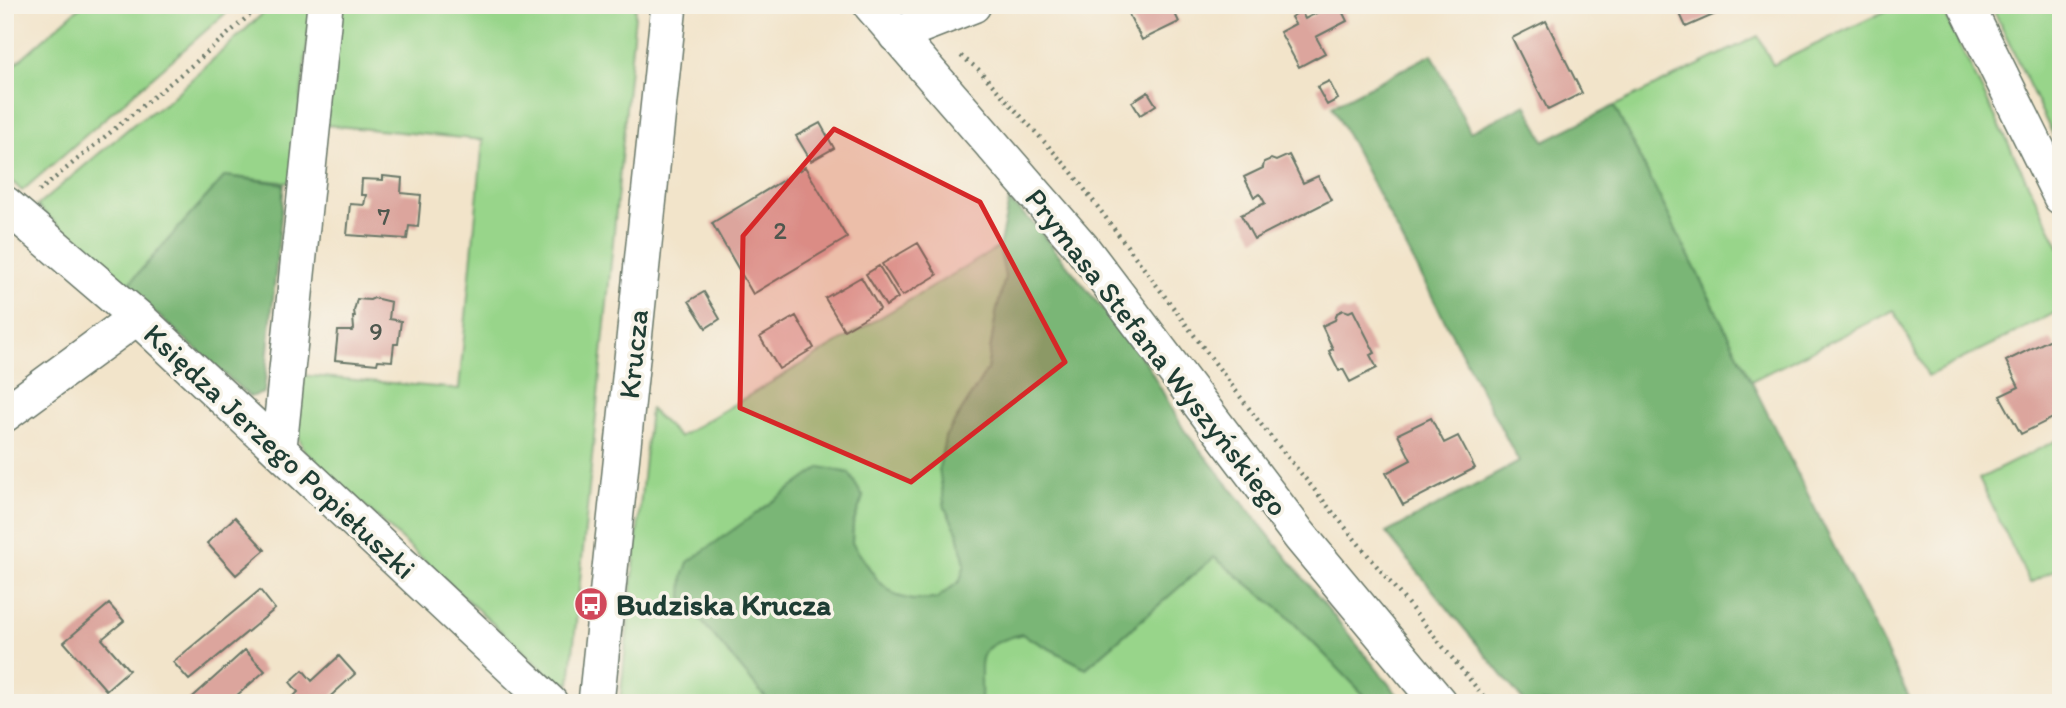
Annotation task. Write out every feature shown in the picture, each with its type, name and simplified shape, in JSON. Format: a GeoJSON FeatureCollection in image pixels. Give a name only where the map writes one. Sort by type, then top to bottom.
{"type":"FeatureCollection","features":[{"type":"Feature","properties":{"kind":"street"},"geometry":{"type":"LineString","coordinates":[[278,447],[325,5]]}},
{"type":"Feature","properties":{"kind":"street","name":"Krucza"},"geometry":{"type":"LineString","coordinates":[[596,703],[669,5]]}},
{"type":"Feature","properties":{"kind":"street","name":"Prymasa Stefana Wyszyńskiego"},"geometry":{"type":"LineString","coordinates":[[871,5],[1082,248],[1300,536],[1438,703]]}},
{"type":"Feature","properties":{"kind":"street"},"geometry":{"type":"LineString","coordinates":[[896,35],[973,5]]}},
{"type":"Feature","properties":{"kind":"street"},"geometry":{"type":"LineString","coordinates":[[1966,5],[2061,197]]}},
{"type":"Feature","properties":{"kind":"street","name":"Księdza Jerzego Popiełuszki"},"geometry":{"type":"LineString","coordinates":[[8,207],[137,317],[550,703]]}},
{"type":"Feature","properties":{"kind":"street"},"geometry":{"type":"LineString","coordinates":[[5,414],[137,317]]}},
{"type":"Feature","properties":{"kind":"path"},"geometry":{"type":"LineString","coordinates":[[8,207],[65,171],[261,5]]}},
{"type":"Feature","properties":{"kind":"path"},"geometry":{"type":"LineString","coordinates":[[929,23],[943,43],[978,69],[1070,170],[1263,427],[1489,703]]}},
{"type":"Feature","properties":{"kind":"highlighted area"},"geometry":{"type":"Polygon","coordinates":[[[834,129],[980,202],[1065,362],[911,482],[740,408],[743,236],[834,129]]]}},
{"type":"Feature","properties":{"kind":"green space"},"geometry":{"type":"Polygon","coordinates":[[[82,5],[235,5],[22,191],[5,175],[5,73],[82,5]]]}},
{"type":"Feature","properties":{"kind":"green space"},"geometry":{"type":"Polygon","coordinates":[[[272,5],[312,5],[291,183],[225,176],[126,287],[37,206],[135,123],[167,102],[272,5]]]}},
{"type":"Feature","properties":{"kind":"green space"},"geometry":{"type":"Polygon","coordinates":[[[339,5],[636,5],[570,684],[552,678],[304,450],[296,430],[300,375],[459,389],[483,140],[326,125],[339,5]]]}},
{"type":"Feature","properties":{"kind":"green space"},"geometry":{"type":"Polygon","coordinates":[[[1898,5],[1940,5],[2061,250],[2061,310],[1928,376],[1894,310],[1751,381],[1614,106],[1758,36],[1773,65],[1898,5]]]}},
{"type":"Feature","properties":{"kind":"green space"},"geometry":{"type":"Polygon","coordinates":[[[1991,5],[2061,5],[2061,152],[1991,5]]]}},
{"type":"Feature","properties":{"kind":"green space"},"geometry":{"type":"Polygon","coordinates":[[[1432,54],[1470,132],[1526,104],[1544,141],[1614,106],[1912,703],[1525,703],[1386,533],[1519,462],[1332,106],[1432,54]]]}},
{"type":"Feature","properties":{"kind":"green space"},"geometry":{"type":"Polygon","coordinates":[[[225,176],[284,184],[264,393],[250,397],[126,287],[225,176]]]}},
{"type":"Feature","properties":{"kind":"green space"},"geometry":{"type":"Polygon","coordinates":[[[1009,201],[1034,224],[1147,364],[1184,430],[1404,703],[1372,703],[1284,613],[1214,557],[1086,668],[1022,634],[994,644],[983,656],[981,664],[981,703],[770,703],[682,598],[683,577],[688,562],[821,467],[849,473],[863,497],[853,524],[852,543],[879,582],[897,596],[912,600],[936,599],[960,581],[965,564],[958,533],[945,508],[939,469],[945,437],[987,370],[1005,277],[999,247],[1009,201]]]}},
{"type":"Feature","properties":{"kind":"green space"},"geometry":{"type":"Polygon","coordinates":[[[999,247],[1006,277],[996,314],[987,370],[945,437],[945,508],[958,533],[965,564],[960,581],[936,599],[911,600],[897,596],[879,582],[852,543],[853,524],[863,496],[683,598],[770,703],[620,703],[650,409],[679,437],[999,247]]]}},
{"type":"Feature","properties":{"kind":"green space"},"geometry":{"type":"Polygon","coordinates":[[[2061,438],[2061,567],[2030,583],[1979,479],[2061,438]]]}},
{"type":"Feature","properties":{"kind":"green space"},"geometry":{"type":"Polygon","coordinates":[[[1214,557],[1284,613],[1372,703],[981,703],[981,658],[992,642],[1022,634],[1086,668],[1214,557]]]}},
{"type":"Feature","properties":{"kind":"building"},"geometry":{"type":"Polygon","coordinates":[[[1124,5],[1149,5],[1151,9],[1159,5],[1171,5],[1179,22],[1142,40],[1124,5]]]}},
{"type":"Feature","properties":{"kind":"building"},"geometry":{"type":"Polygon","coordinates":[[[1332,5],[1339,5],[1347,21],[1316,37],[1325,53],[1299,67],[1280,32],[1295,24],[1291,17],[1301,11],[1305,19],[1332,5]]]}},
{"type":"Feature","properties":{"kind":"building"},"geometry":{"type":"Polygon","coordinates":[[[1676,5],[1736,5],[1686,27],[1676,5]]]}},
{"type":"Feature","properties":{"kind":"building"},"geometry":{"type":"Polygon","coordinates":[[[1546,21],[1582,93],[1548,110],[1512,38],[1546,21]]]}},
{"type":"Feature","properties":{"kind":"building"},"geometry":{"type":"Polygon","coordinates":[[[1329,81],[1338,99],[1327,105],[1317,87],[1329,81]]]}},
{"type":"Feature","properties":{"kind":"building"},"geometry":{"type":"Polygon","coordinates":[[[1148,92],[1156,105],[1140,115],[1132,102],[1148,92]]]}},
{"type":"Feature","properties":{"kind":"building"},"geometry":{"type":"Polygon","coordinates":[[[820,123],[834,148],[811,161],[796,136],[820,123]]]}},
{"type":"Feature","properties":{"kind":"building"},"geometry":{"type":"Polygon","coordinates":[[[1289,155],[1303,183],[1318,176],[1331,200],[1254,239],[1241,215],[1265,203],[1260,194],[1254,197],[1244,177],[1263,168],[1264,162],[1271,159],[1276,161],[1289,155]]]}},
{"type":"Feature","properties":{"kind":"building"},"geometry":{"type":"Polygon","coordinates":[[[805,167],[847,238],[753,294],[712,223],[805,167]]]}},
{"type":"Feature","properties":{"kind":"building"},"geometry":{"type":"Polygon","coordinates":[[[383,176],[402,178],[401,193],[421,195],[418,227],[409,226],[407,239],[347,235],[350,204],[364,205],[366,195],[361,195],[362,179],[383,180],[383,176]]]}},
{"type":"Feature","properties":{"kind":"building"},"geometry":{"type":"Polygon","coordinates":[[[918,243],[937,275],[902,296],[882,264],[918,243]]]}},
{"type":"Feature","properties":{"kind":"building"},"geometry":{"type":"Polygon","coordinates":[[[879,266],[898,298],[886,306],[866,274],[879,266]]]}},
{"type":"Feature","properties":{"kind":"building"},"geometry":{"type":"Polygon","coordinates":[[[861,277],[880,309],[844,330],[825,298],[861,277]]]}},
{"type":"Feature","properties":{"kind":"building"},"geometry":{"type":"Polygon","coordinates":[[[704,292],[720,319],[706,328],[689,301],[704,292]]]}},
{"type":"Feature","properties":{"kind":"building"},"geometry":{"type":"Polygon","coordinates":[[[374,298],[391,302],[389,319],[401,321],[398,344],[394,344],[392,361],[378,360],[377,364],[335,360],[338,331],[354,329],[353,317],[357,299],[374,298]]]}},
{"type":"Feature","properties":{"kind":"building"},"geometry":{"type":"Polygon","coordinates":[[[1353,310],[1375,353],[1370,355],[1377,368],[1350,382],[1343,369],[1339,371],[1329,351],[1333,349],[1322,326],[1335,320],[1337,313],[1353,310]]]}},
{"type":"Feature","properties":{"kind":"building"},"geometry":{"type":"Polygon","coordinates":[[[796,316],[814,348],[779,369],[760,337],[796,316]]]}},
{"type":"Feature","properties":{"kind":"building"},"geometry":{"type":"Polygon","coordinates":[[[2051,339],[2061,358],[2057,362],[2061,370],[2061,414],[2021,434],[2000,396],[2019,387],[2006,361],[2051,339]]]}},
{"type":"Feature","properties":{"kind":"building"},"geometry":{"type":"Polygon","coordinates":[[[1431,418],[1444,443],[1458,436],[1475,468],[1403,505],[1386,473],[1411,460],[1398,434],[1431,418]]]}},
{"type":"Feature","properties":{"kind":"building"},"geometry":{"type":"Polygon","coordinates":[[[235,517],[265,550],[236,575],[207,543],[235,517]]]}},
{"type":"Feature","properties":{"kind":"building"},"geometry":{"type":"Polygon","coordinates":[[[260,590],[275,609],[189,680],[173,662],[260,590]]]}},
{"type":"Feature","properties":{"kind":"building"},"geometry":{"type":"Polygon","coordinates":[[[109,604],[124,621],[102,639],[129,670],[106,690],[64,642],[109,604]]]}},
{"type":"Feature","properties":{"kind":"building"},"geometry":{"type":"Polygon","coordinates":[[[245,650],[265,671],[228,703],[186,703],[245,650]]]}},
{"type":"Feature","properties":{"kind":"building"},"geometry":{"type":"Polygon","coordinates":[[[339,656],[355,674],[323,703],[287,703],[298,692],[290,682],[303,670],[312,681],[339,656]]]}},
{"type":"Feature","properties":{"kind":"place","name":"Budziska Krucza"},"geometry":{"type":"Point","coordinates":[591,604]}}]}
